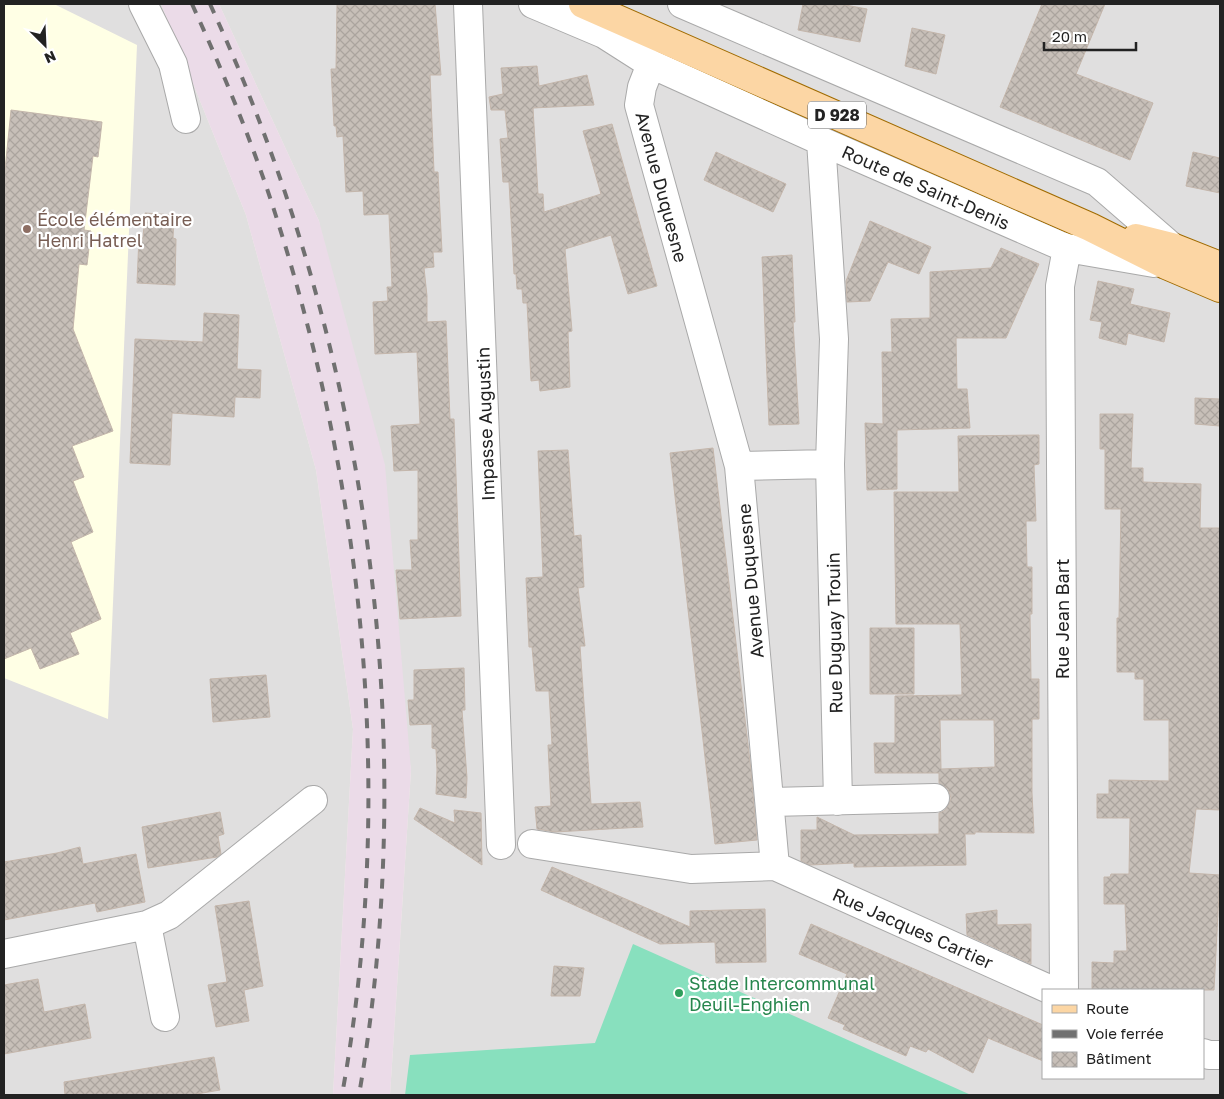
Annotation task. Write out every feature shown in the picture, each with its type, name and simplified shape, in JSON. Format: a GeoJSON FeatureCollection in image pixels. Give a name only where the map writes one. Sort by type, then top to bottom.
{"type":"FeatureCollection","features":[{"type":"Feature","properties":{"kind":"main road","name":"Route de Saint-Denis"},"geometry":{"type":"LineString","coordinates":[[583,4],[1090,227],[1169,256],[1220,266]]}},
{"type":"Feature","properties":{"kind":"main road","name":"Route de Saint-Denis"},"geometry":{"type":"LineString","coordinates":[[1169,256],[1220,288]]}},
{"type":"Feature","properties":{"kind":"street"},"geometry":{"type":"LineString","coordinates":[[142,4],[174,64],[186,120]]}},
{"type":"Feature","properties":{"kind":"street","name":"Impasse Augustin"},"geometry":{"type":"LineString","coordinates":[[468,4],[501,845]]}},
{"type":"Feature","properties":{"kind":"street","name":"Route de Saint-Denis"},"geometry":{"type":"LineString","coordinates":[[533,4],[604,34],[651,64],[821,141],[1067,248],[1169,256]]}},
{"type":"Feature","properties":{"kind":"street","name":"Route de Saint-Denis"},"geometry":{"type":"LineString","coordinates":[[682,4],[1098,182],[1169,256]]}},
{"type":"Feature","properties":{"kind":"street","name":"Avenue Duquesne"},"geometry":{"type":"LineString","coordinates":[[651,64],[642,87],[639,105],[739,466],[775,866]]}},
{"type":"Feature","properties":{"kind":"street","name":"Rue Duguay Trouin"},"geometry":{"type":"LineString","coordinates":[[821,141],[834,339],[830,464],[838,801]]}},
{"type":"Feature","properties":{"kind":"street","name":"Rue Jean Bart"},"geometry":{"type":"LineString","coordinates":[[1064,989],[1060,286],[1067,248]]}},
{"type":"Feature","properties":{"kind":"street"},"geometry":{"type":"LineString","coordinates":[[739,466],[830,464]]}},
{"type":"Feature","properties":{"kind":"street"},"geometry":{"type":"LineString","coordinates":[[770,802],[935,798]]}},
{"type":"Feature","properties":{"kind":"street"},"geometry":{"type":"LineString","coordinates":[[4,954],[147,925],[169,915],[313,800]]}},
{"type":"Feature","properties":{"kind":"street"},"geometry":{"type":"LineString","coordinates":[[532,844],[691,869],[775,866]]}},
{"type":"Feature","properties":{"kind":"street","name":"Rue Jacques Cartier"},"geometry":{"type":"LineString","coordinates":[[775,866],[1049,989]]}},
{"type":"Feature","properties":{"kind":"street"},"geometry":{"type":"LineString","coordinates":[[147,925],[165,1016]]}},
{"type":"Feature","properties":{"kind":"street"},"geometry":{"type":"LineString","coordinates":[[1204,1052],[1209,1055],[1220,1055]]}},
{"type":"Feature","properties":{"kind":"shaded area"},"geometry":{"type":"Polygon","coordinates":[[[4,4],[161,4],[246,215],[316,470],[353,729],[333,1095],[4,1095],[4,4]]]}},
{"type":"Feature","properties":{"kind":"shaded area"},"geometry":{"type":"Polygon","coordinates":[[[4,4],[54,4],[137,45],[108,719],[4,678],[4,4]]]}},
{"type":"Feature","properties":{"kind":"shaded area"},"geometry":{"type":"Polygon","coordinates":[[[161,4],[219,4],[319,221],[385,465],[411,770],[390,1095],[333,1095],[353,729],[316,470],[246,215],[161,4]]]}},
{"type":"Feature","properties":{"kind":"shaded area"},"geometry":{"type":"Polygon","coordinates":[[[219,4],[1220,4],[1220,1095],[390,1095],[411,770],[319,221],[219,4]]]}},
{"type":"Feature","properties":{"kind":"green space","name":"Stade Intercommunal Deuil-Enghien"},"geometry":{"type":"Polygon","coordinates":[[[633,944],[971,1095],[405,1095],[410,1055],[595,1043],[633,944]]]}},
{"type":"Feature","properties":{"kind":"building"},"geometry":{"type":"Polygon","coordinates":[[[337,4],[435,4],[441,75],[430,75],[434,172],[438,172],[442,252],[433,252],[434,267],[424,268],[427,322],[446,321],[450,419],[454,419],[461,616],[400,619],[396,570],[412,570],[410,540],[418,540],[418,470],[394,471],[391,426],[420,424],[417,352],[375,354],[373,302],[388,301],[387,287],[392,287],[389,214],[364,215],[363,191],[346,192],[343,136],[337,137],[336,126],[334,126],[331,69],[336,69],[337,4]]]}},
{"type":"Feature","properties":{"kind":"building"},"geometry":{"type":"Polygon","coordinates":[[[803,4],[840,4],[867,9],[860,42],[798,30],[803,4]]]}},
{"type":"Feature","properties":{"kind":"building"},"geometry":{"type":"Polygon","coordinates":[[[1042,4],[1105,4],[1076,74],[1153,103],[1130,160],[1000,107],[1042,4]]]}},
{"type":"Feature","properties":{"kind":"building"},"geometry":{"type":"Polygon","coordinates":[[[912,28],[945,35],[936,74],[905,66],[912,28]]]}},
{"type":"Feature","properties":{"kind":"building"},"geometry":{"type":"Polygon","coordinates":[[[537,66],[539,86],[587,75],[594,105],[533,108],[538,194],[543,194],[544,212],[601,194],[583,131],[612,124],[657,286],[628,294],[611,235],[565,249],[572,331],[568,332],[570,387],[540,391],[539,380],[531,381],[527,303],[523,303],[522,289],[517,289],[516,274],[514,274],[509,182],[503,182],[500,139],[508,138],[505,110],[491,110],[489,97],[503,94],[501,68],[537,66]]]}},
{"type":"Feature","properties":{"kind":"building"},"geometry":{"type":"Polygon","coordinates":[[[11,110],[102,122],[98,157],[93,156],[84,230],[91,231],[87,265],[79,264],[73,329],[113,431],[72,446],[84,477],[73,481],[93,532],[71,542],[101,619],[70,633],[79,654],[40,669],[31,648],[4,659],[4,170],[11,110]]]}},
{"type":"Feature","properties":{"kind":"building"},"geometry":{"type":"Polygon","coordinates":[[[716,152],[786,184],[773,212],[704,180],[716,152]]]}},
{"type":"Feature","properties":{"kind":"building"},"geometry":{"type":"Polygon","coordinates":[[[1193,152],[1220,158],[1220,193],[1186,186],[1193,152]]]}},
{"type":"Feature","properties":{"kind":"building"},"geometry":{"type":"Polygon","coordinates":[[[145,213],[174,215],[173,238],[176,239],[175,285],[137,283],[139,237],[143,238],[145,213]]]}},
{"type":"Feature","properties":{"kind":"building"},"geometry":{"type":"Polygon","coordinates":[[[870,221],[931,247],[919,274],[888,262],[870,301],[847,302],[846,281],[870,221]]]}},
{"type":"Feature","properties":{"kind":"building"},"geometry":{"type":"Polygon","coordinates":[[[1001,248],[1039,264],[1006,338],[956,338],[957,389],[967,389],[970,428],[897,430],[897,489],[867,490],[865,423],[883,424],[882,352],[892,352],[891,319],[930,318],[930,272],[991,268],[1001,248]]]}},
{"type":"Feature","properties":{"kind":"building"},"geometry":{"type":"Polygon","coordinates":[[[792,255],[795,322],[793,322],[799,424],[769,425],[762,257],[792,255]]]}},
{"type":"Feature","properties":{"kind":"building"},"geometry":{"type":"Polygon","coordinates":[[[1098,281],[1134,289],[1130,304],[1170,313],[1164,342],[1128,333],[1126,345],[1099,338],[1102,322],[1090,320],[1098,281]]]}},
{"type":"Feature","properties":{"kind":"building"},"geometry":{"type":"Polygon","coordinates":[[[204,313],[239,315],[237,369],[261,370],[260,398],[235,397],[234,417],[172,413],[170,465],[130,463],[135,339],[203,342],[204,313]]]}},
{"type":"Feature","properties":{"kind":"building"},"geometry":{"type":"Polygon","coordinates":[[[1195,398],[1220,399],[1220,426],[1195,424],[1195,398]]]}},
{"type":"Feature","properties":{"kind":"building"},"geometry":{"type":"Polygon","coordinates":[[[1100,414],[1133,414],[1131,468],[1143,468],[1143,482],[1201,484],[1200,528],[1220,528],[1220,810],[1196,809],[1189,873],[1220,875],[1214,990],[1092,989],[1092,962],[1114,963],[1114,951],[1127,951],[1125,904],[1104,904],[1104,877],[1110,877],[1111,874],[1129,874],[1130,818],[1097,818],[1097,794],[1109,794],[1109,780],[1169,781],[1169,720],[1144,720],[1144,679],[1135,679],[1135,672],[1117,672],[1121,509],[1105,509],[1105,449],[1100,449],[1100,414]]]}},
{"type":"Feature","properties":{"kind":"building"},"geometry":{"type":"Polygon","coordinates":[[[1039,435],[1039,464],[1034,465],[1036,521],[1026,521],[1027,567],[1032,567],[1032,614],[1030,614],[1031,679],[1039,679],[1039,719],[1032,719],[1034,833],[975,832],[975,834],[965,834],[966,865],[854,867],[854,863],[810,865],[801,861],[801,830],[817,830],[817,817],[854,835],[939,834],[939,813],[948,806],[951,798],[948,789],[939,783],[939,773],[875,773],[874,743],[895,743],[895,696],[962,695],[960,624],[896,624],[894,492],[959,492],[958,436],[1039,435]],[[940,720],[941,769],[995,767],[994,720],[940,720]]]}},
{"type":"Feature","properties":{"kind":"building"},"geometry":{"type":"Polygon","coordinates":[[[713,448],[751,770],[757,840],[715,844],[670,453],[713,448]]]}},
{"type":"Feature","properties":{"kind":"building"},"geometry":{"type":"Polygon","coordinates":[[[568,450],[574,536],[581,535],[584,587],[578,588],[585,646],[580,646],[591,804],[640,802],[643,827],[555,832],[537,829],[535,807],[551,806],[548,745],[552,745],[549,691],[536,691],[532,647],[529,647],[526,578],[543,577],[538,451],[568,450]]]}},
{"type":"Feature","properties":{"kind":"building"},"geometry":{"type":"Polygon","coordinates":[[[870,628],[914,628],[914,694],[870,694],[870,628]]]}},
{"type":"Feature","properties":{"kind":"building"},"geometry":{"type":"Polygon","coordinates":[[[464,668],[465,710],[462,710],[467,778],[466,798],[436,794],[436,749],[432,748],[432,724],[410,725],[408,700],[414,700],[414,670],[464,668]]]}},
{"type":"Feature","properties":{"kind":"building"},"geometry":{"type":"Polygon","coordinates":[[[266,675],[270,717],[213,722],[210,679],[266,675]]]}},
{"type":"Feature","properties":{"kind":"building"},"geometry":{"type":"Polygon","coordinates":[[[420,808],[455,823],[454,810],[481,813],[482,865],[414,819],[420,808]]]}},
{"type":"Feature","properties":{"kind":"building"},"geometry":{"type":"Polygon","coordinates":[[[220,812],[224,834],[218,836],[221,854],[217,857],[148,868],[142,827],[220,812]]]}},
{"type":"Feature","properties":{"kind":"building"},"geometry":{"type":"Polygon","coordinates":[[[80,847],[83,864],[136,854],[145,902],[97,912],[95,903],[4,920],[4,862],[80,847]]]}},
{"type":"Feature","properties":{"kind":"building"},"geometry":{"type":"Polygon","coordinates":[[[552,867],[690,927],[690,911],[765,909],[766,962],[716,963],[715,942],[660,944],[541,890],[552,867]]]}},
{"type":"Feature","properties":{"kind":"building"},"geometry":{"type":"Polygon","coordinates":[[[249,901],[263,986],[244,990],[249,1021],[216,1027],[208,985],[227,982],[215,906],[249,901]]]}},
{"type":"Feature","properties":{"kind":"building"},"geometry":{"type":"Polygon","coordinates":[[[997,910],[997,925],[1031,924],[1031,964],[967,935],[966,914],[997,910]]]}},
{"type":"Feature","properties":{"kind":"building"},"geometry":{"type":"Polygon","coordinates":[[[811,924],[1042,1025],[1042,1061],[988,1038],[973,1073],[928,1049],[926,1052],[910,1046],[906,1056],[843,1029],[845,1025],[828,1018],[847,974],[799,954],[811,924]]]}},
{"type":"Feature","properties":{"kind":"building"},"geometry":{"type":"Polygon","coordinates":[[[554,966],[584,968],[580,996],[551,996],[554,966]]]}},
{"type":"Feature","properties":{"kind":"building"},"geometry":{"type":"Polygon","coordinates":[[[38,979],[44,1012],[85,1004],[91,1038],[4,1054],[4,985],[38,979]]]}},
{"type":"Feature","properties":{"kind":"building"},"geometry":{"type":"Polygon","coordinates":[[[214,1057],[220,1090],[191,1095],[65,1095],[64,1082],[214,1057]]]}},
{"type":"Feature","properties":{"kind":"railway"},"geometry":{"type":"LineString","coordinates":[[192,4],[236,107],[275,213],[306,320],[331,429],[350,539],[362,650],[368,762],[367,873],[358,985],[342,1095]]}},
{"type":"Feature","properties":{"kind":"railway"},"geometry":{"type":"LineString","coordinates":[[210,4],[264,133],[308,265],[342,401],[367,539],[381,678],[384,817],[377,957],[359,1095]]}},
{"type":"Feature","properties":{"kind":"place","name":"École élémentaire Henri Hatrel"},"geometry":{"type":"Point","coordinates":[27,229]}},
{"type":"Feature","properties":{"kind":"place","name":"Stade Intercommunal Deuil-Enghien"},"geometry":{"type":"Point","coordinates":[679,993]}}]}
